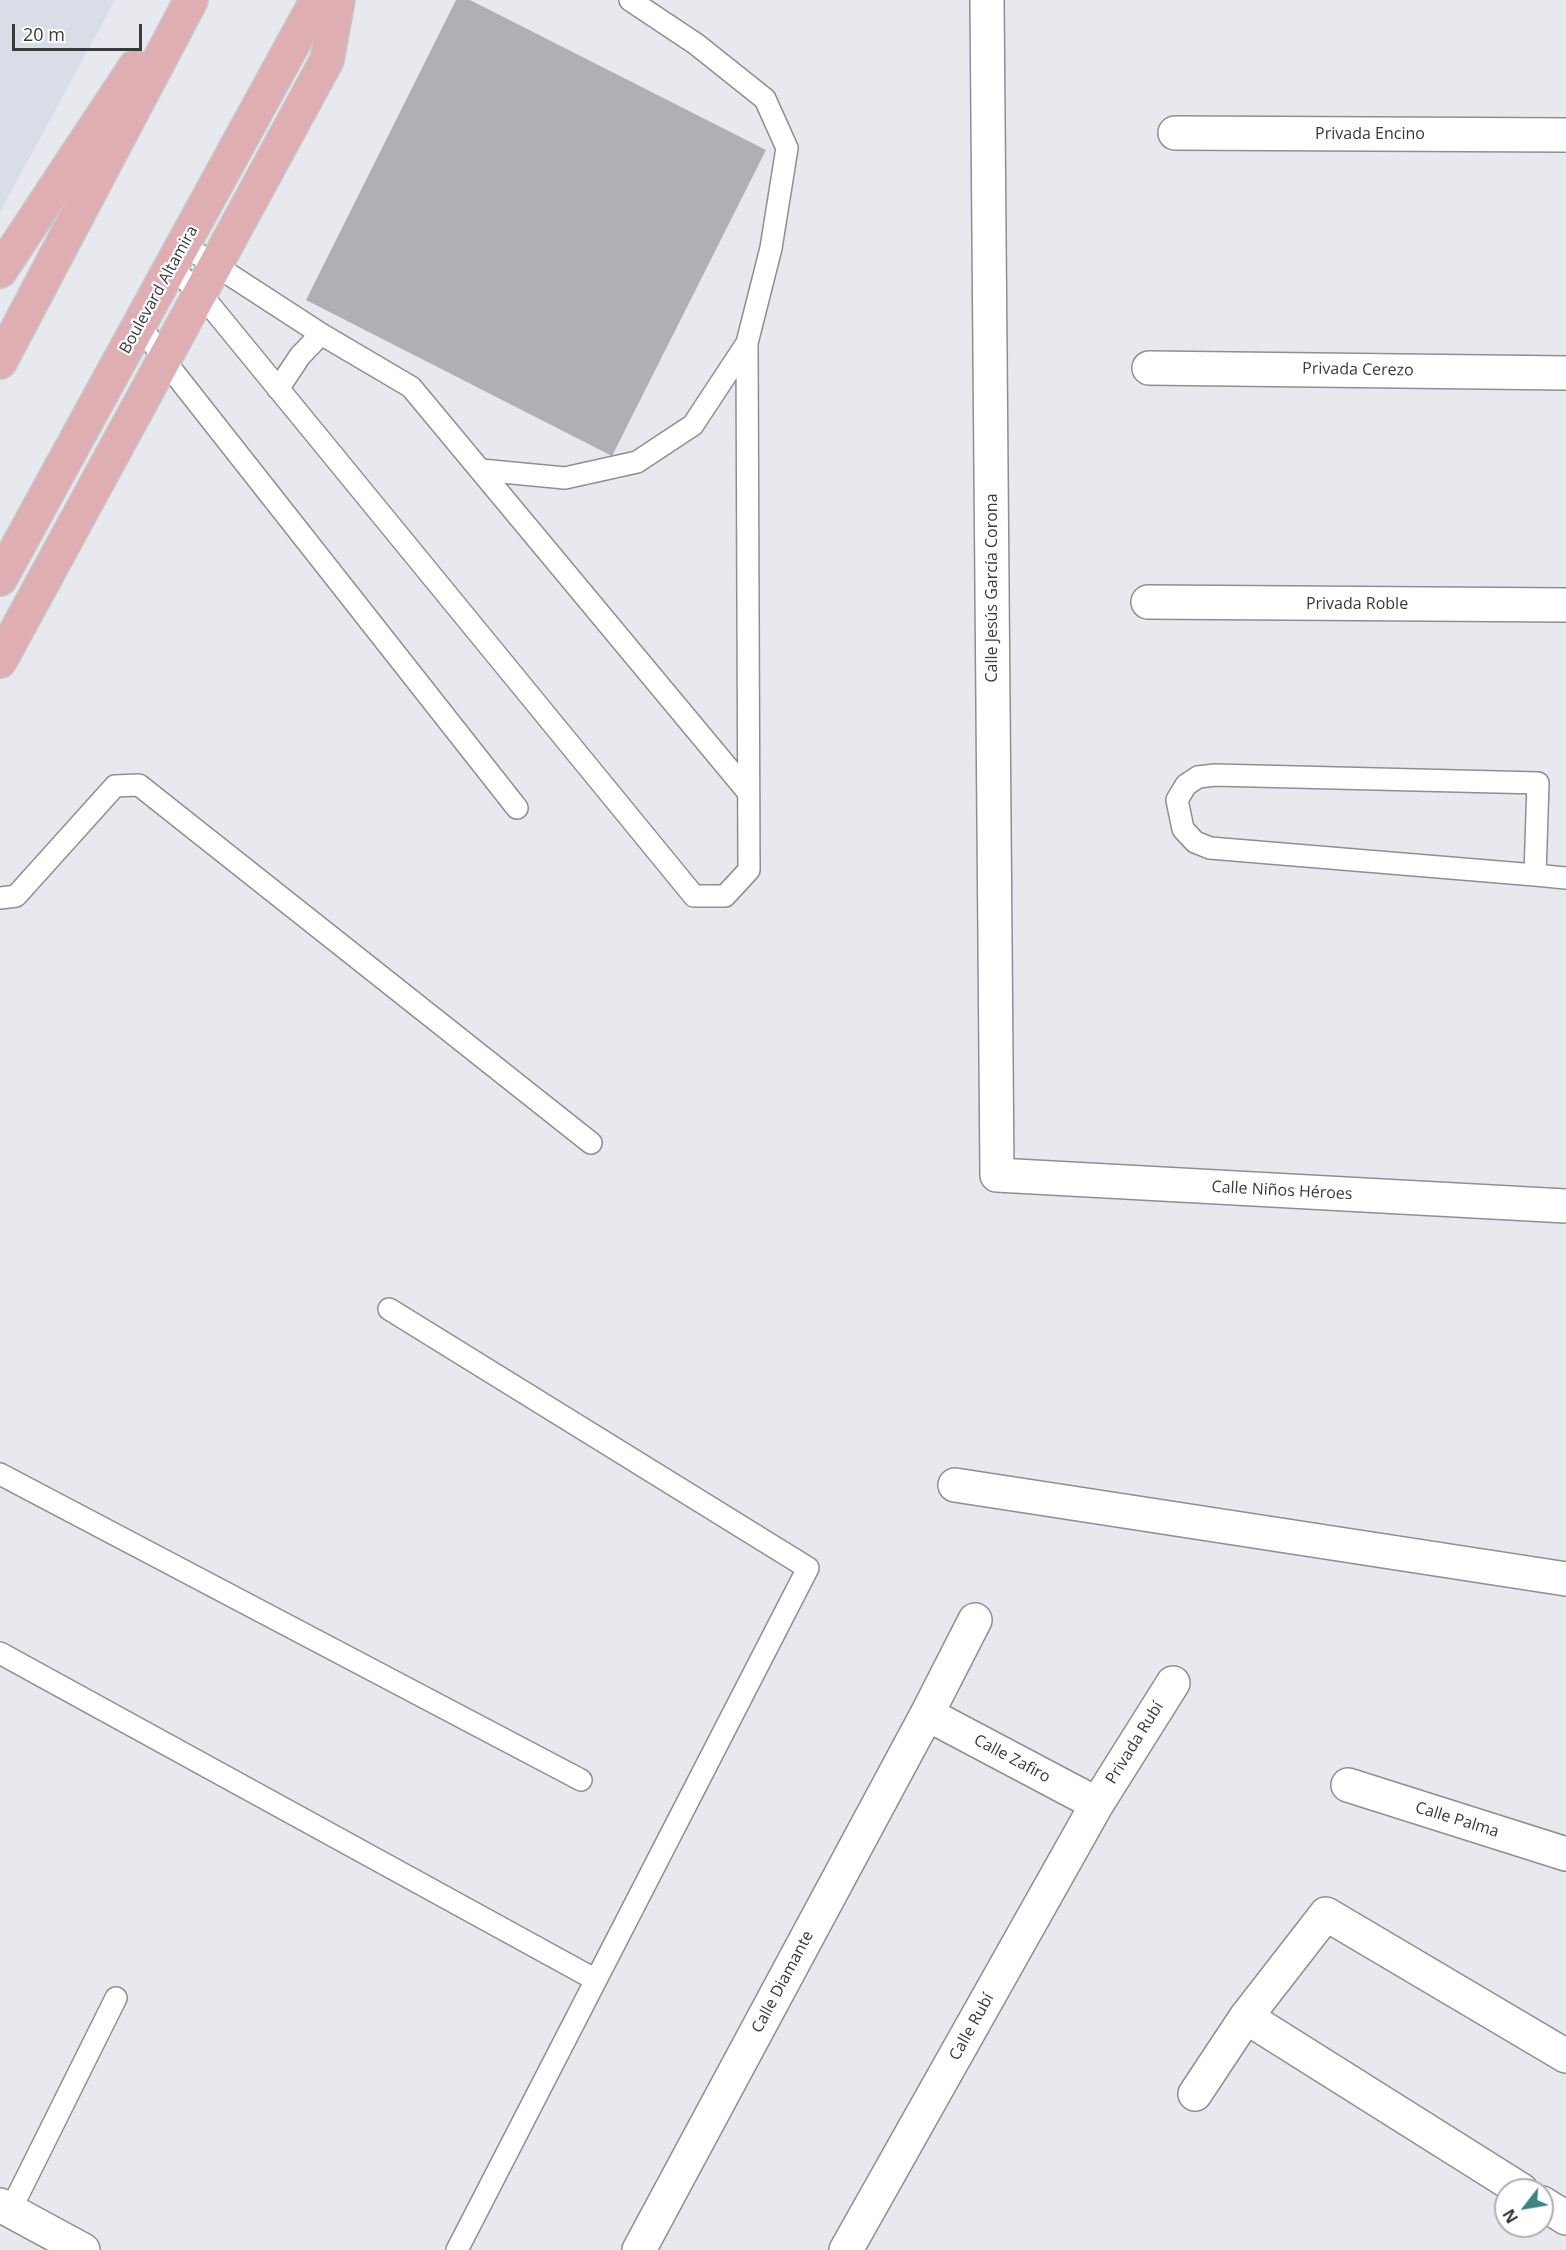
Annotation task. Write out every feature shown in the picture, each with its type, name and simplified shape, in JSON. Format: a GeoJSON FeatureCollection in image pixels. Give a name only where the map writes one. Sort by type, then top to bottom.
{"type":"FeatureCollection","features":[{"type":"Feature","properties":{"kind":"main road"},"geometry":{"type":"LineString","coordinates":[[0,271],[179,0]]}},
{"type":"Feature","properties":{"kind":"main road"},"geometry":{"type":"LineString","coordinates":[[0,362],[191,0]]}},
{"type":"Feature","properties":{"kind":"main road","name":"Boulevard Altamira"},"geometry":{"type":"LineString","coordinates":[[0,579],[317,0]]}},
{"type":"Feature","properties":{"kind":"main road"},"geometry":{"type":"LineString","coordinates":[[0,661],[327,60],[338,0]]}},
{"type":"Feature","properties":{"kind":"street","name":"Calle Jesús García Corona"},"geometry":{"type":"LineString","coordinates":[[987,0],[997,1175]]}},
{"type":"Feature","properties":{"kind":"street","name":"Privada Encino"},"geometry":{"type":"LineString","coordinates":[[1174,133],[1566,135]]}},
{"type":"Feature","properties":{"kind":"street","name":"Privada Cerezo"},"geometry":{"type":"LineString","coordinates":[[1149,368],[1566,373]]}},
{"type":"Feature","properties":{"kind":"street","name":"Privada Roble"},"geometry":{"type":"LineString","coordinates":[[1148,602],[1566,605]]}},
{"type":"Feature","properties":{"kind":"street","name":"Calle Niños Héroes"},"geometry":{"type":"LineString","coordinates":[[997,1175],[1566,1206]]}},
{"type":"Feature","properties":{"kind":"street"},"geometry":{"type":"LineString","coordinates":[[955,1485],[1566,1579]]}},
{"type":"Feature","properties":{"kind":"street","name":"Calle Diamante"},"geometry":{"type":"LineString","coordinates":[[639,2250],[927,1714],[975,1620]]}},
{"type":"Feature","properties":{"kind":"street","name":"Privada Rubí"},"geometry":{"type":"LineString","coordinates":[[1097,1804],[1173,1683]]}},
{"type":"Feature","properties":{"kind":"street","name":"Calle Zafiro"},"geometry":{"type":"LineString","coordinates":[[927,1714],[1097,1804]]}},
{"type":"Feature","properties":{"kind":"street","name":"Calle Palma"},"geometry":{"type":"LineString","coordinates":[[1348,1785],[1566,1854]]}},
{"type":"Feature","properties":{"kind":"street","name":"Calle Rubí"},"geometry":{"type":"LineString","coordinates":[[846,2250],[1097,1804]]}},
{"type":"Feature","properties":{"kind":"street"},"geometry":{"type":"LineString","coordinates":[[1195,2094],[1246,2017],[1326,1914],[1566,2056]]}},
{"type":"Feature","properties":{"kind":"street"},"geometry":{"type":"LineString","coordinates":[[1246,2017],[1502,2178]]}},
{"type":"Feature","properties":{"kind":"street"},"geometry":{"type":"LineString","coordinates":[[5,2208],[83,2250]]}},
{"type":"Feature","properties":{"kind":"lane"},"geometry":{"type":"LineString","coordinates":[[178,256],[200,293],[694,896],[726,896],[749,870],[747,343],[771,248],[787,148],[765,99],[696,44],[630,0]]}},
{"type":"Feature","properties":{"kind":"lane"},"geometry":{"type":"LineString","coordinates":[[178,256],[215,265],[321,334],[411,387],[748,792]]}},
{"type":"Feature","properties":{"kind":"lane"},"geometry":{"type":"LineString","coordinates":[[140,324],[164,360],[517,808]]}},
{"type":"Feature","properties":{"kind":"lane"},"geometry":{"type":"LineString","coordinates":[[278,389],[300,357],[321,334]]}},
{"type":"Feature","properties":{"kind":"lane"},"geometry":{"type":"LineString","coordinates":[[480,470],[565,478],[637,462],[693,424],[747,343]]}},
{"type":"Feature","properties":{"kind":"lane"},"geometry":{"type":"LineString","coordinates":[[1535,875],[1538,783],[1215,775],[1198,777],[1186,785],[1177,800],[1183,829],[1195,842],[1210,848],[1566,878]]}},
{"type":"Feature","properties":{"kind":"lane"},"geometry":{"type":"LineString","coordinates":[[0,898],[16,896],[115,786],[139,785],[591,1143]]}},
{"type":"Feature","properties":{"kind":"lane"},"geometry":{"type":"LineString","coordinates":[[389,1309],[808,1568],[457,2250]]}},
{"type":"Feature","properties":{"kind":"lane"},"geometry":{"type":"LineString","coordinates":[[0,1474],[581,1780]]}},
{"type":"Feature","properties":{"kind":"lane"},"geometry":{"type":"LineString","coordinates":[[0,1653],[596,1980]]}},
{"type":"Feature","properties":{"kind":"lane"},"geometry":{"type":"LineString","coordinates":[[5,2208],[116,1998]]}},
{"type":"Feature","properties":{"kind":"shaded area"},"geometry":{"type":"Polygon","coordinates":[[[0,0],[115,0],[0,212],[0,0]]]}},
{"type":"Feature","properties":{"kind":"building"},"geometry":{"type":"Polygon","coordinates":[[[456,0],[470,0],[766,150],[612,456],[306,300],[456,0]]]}}]}
